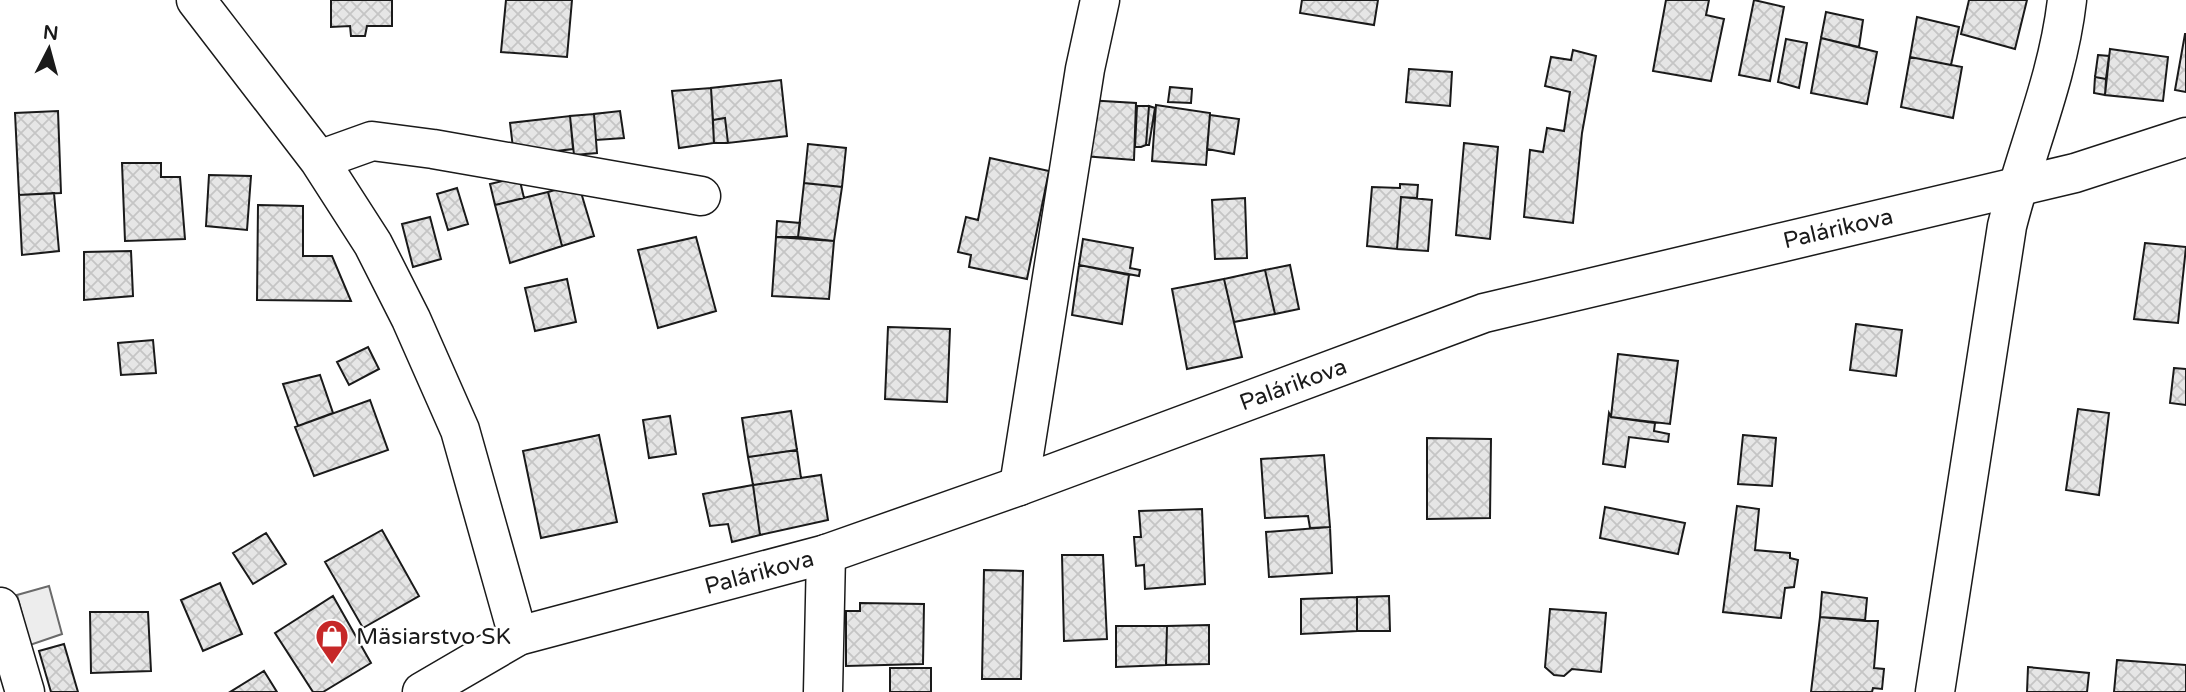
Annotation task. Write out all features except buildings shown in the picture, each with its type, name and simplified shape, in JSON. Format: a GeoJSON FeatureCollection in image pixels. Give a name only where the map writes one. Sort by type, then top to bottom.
{"type":"FeatureCollection","features":[{"type":"Feature","properties":{"kind":"street"},"geometry":{"type":"LineString","coordinates":[[196,0],[319,160],[373,244],[411,319],[460,430],[518,636]]}},
{"type":"Feature","properties":{"kind":"street"},"geometry":{"type":"LineString","coordinates":[[1019,486],[1085,69],[1100,0]]}},
{"type":"Feature","properties":{"kind":"street"},"geometry":{"type":"LineString","coordinates":[[1935,692],[2007,226],[2017,185],[2048,99],[2067,0]]}},
{"type":"Feature","properties":{"kind":"street","name":"Palárikova"},"geometry":{"type":"LineString","coordinates":[[422,692],[518,636],[826,555],[1483,313],[2075,173],[2186,137]]}},
{"type":"Feature","properties":{"kind":"street"},"geometry":{"type":"LineString","coordinates":[[319,160],[372,141],[447,151],[701,197]]}},
{"type":"Feature","properties":{"kind":"street"},"geometry":{"type":"LineString","coordinates":[[823,692],[826,555]]}},
{"type":"Feature","properties":{"kind":"street"},"geometry":{"type":"LineString","coordinates":[[0,607],[25,692]]}},
{"type":"Feature","properties":{"kind":"shaded area"},"geometry":{"type":"Polygon","coordinates":[[[49,586],[62,634],[30,645],[17,595],[49,586]]]}},
{"type":"Feature","properties":{"kind":"place","name":"Mäsiarstvo SK"},"geometry":{"type":"Point","coordinates":[332,666]}}]}
